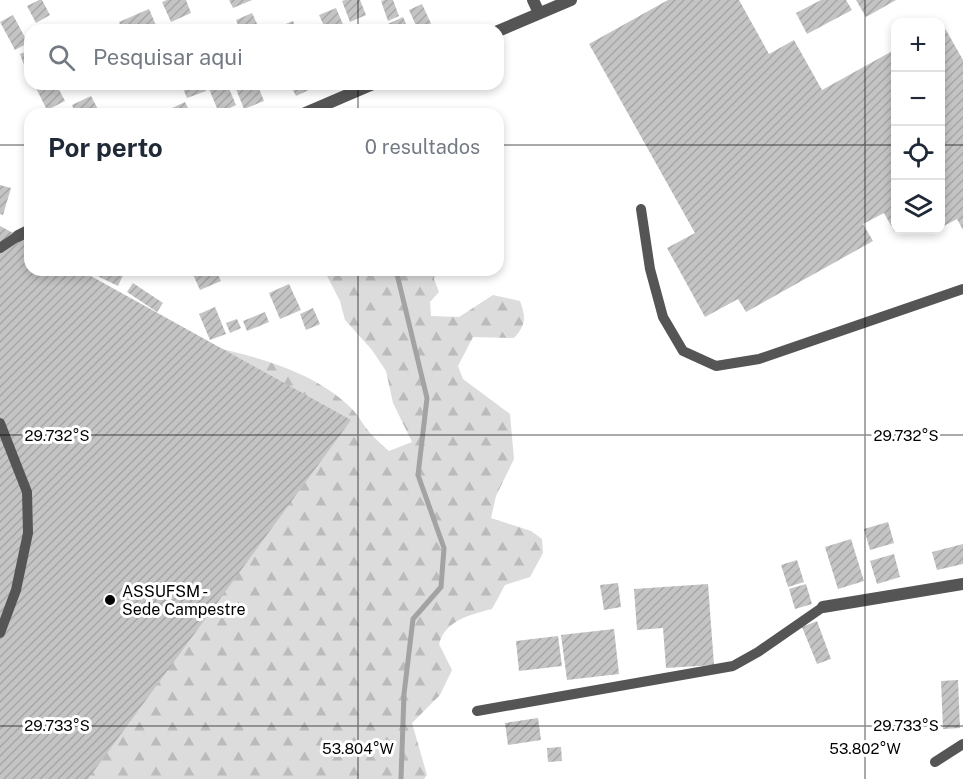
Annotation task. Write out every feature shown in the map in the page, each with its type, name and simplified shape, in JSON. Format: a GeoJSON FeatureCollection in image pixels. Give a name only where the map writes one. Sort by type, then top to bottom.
{"type":"FeatureCollection","features":[{"type":"Feature","properties":{"kind":"street"},"geometry":{"type":"LineString","coordinates":[[533,0],[539,13]]}},
{"type":"Feature","properties":{"kind":"street"},"geometry":{"type":"LineString","coordinates":[[504,28],[571,0]]}},
{"type":"Feature","properties":{"kind":"street"},"geometry":{"type":"LineString","coordinates":[[317,108],[359,90]]}},
{"type":"Feature","properties":{"kind":"street"},"geometry":{"type":"LineString","coordinates":[[18,236],[24,233]]}},
{"type":"Feature","properties":{"kind":"street"},"geometry":{"type":"LineString","coordinates":[[823,607],[963,584]]}},
{"type":"Feature","properties":{"kind":"lane"},"geometry":{"type":"LineString","coordinates":[[641,209],[650,269],[663,317],[684,351],[716,366],[759,359],[963,289]]}},
{"type":"Feature","properties":{"kind":"lane"},"geometry":{"type":"LineString","coordinates":[[0,248],[18,236]]}},
{"type":"Feature","properties":{"kind":"lane"},"geometry":{"type":"LineString","coordinates":[[0,423],[27,492],[28,533],[16,590],[0,633]]}},
{"type":"Feature","properties":{"kind":"lane"},"geometry":{"type":"LineString","coordinates":[[477,711],[733,666],[758,652],[823,607]]}},
{"type":"Feature","properties":{"kind":"lane"},"geometry":{"type":"LineString","coordinates":[[934,762],[963,744]]}},
{"type":"Feature","properties":{"kind":"green space"},"geometry":{"type":"Polygon","coordinates":[[[327,276],[435,276],[439,292],[430,302],[431,316],[459,317],[493,295],[520,301],[523,312],[523,325],[514,338],[473,337],[458,366],[463,379],[510,414],[514,459],[496,496],[491,518],[531,531],[542,539],[543,553],[530,577],[505,585],[492,609],[460,620],[447,629],[442,636],[439,644],[452,670],[440,695],[412,723],[427,775],[424,779],[33,779],[205,345],[281,366],[317,383],[352,408],[369,431],[389,451],[412,442],[393,403],[386,371],[372,350],[345,320],[340,301],[327,276]]]}},
{"type":"Feature","properties":{"kind":"building"},"geometry":{"type":"Polygon","coordinates":[[[42,0],[50,15],[36,23],[27,6],[42,0]]]}},
{"type":"Feature","properties":{"kind":"building"},"geometry":{"type":"Polygon","coordinates":[[[186,0],[191,13],[171,22],[162,2],[186,0]]]}},
{"type":"Feature","properties":{"kind":"building"},"geometry":{"type":"Polygon","coordinates":[[[229,0],[252,0],[233,8],[229,0]]]}},
{"type":"Feature","properties":{"kind":"building"},"geometry":{"type":"Polygon","coordinates":[[[360,0],[366,15],[350,22],[342,1],[360,0]]]}},
{"type":"Feature","properties":{"kind":"building"},"geometry":{"type":"Polygon","coordinates":[[[393,0],[399,16],[388,21],[381,1],[393,0]]]}},
{"type":"Feature","properties":{"kind":"building"},"geometry":{"type":"Polygon","coordinates":[[[668,0],[739,0],[769,54],[794,40],[822,90],[891,52],[891,226],[884,213],[863,224],[873,241],[746,312],[738,299],[705,317],[667,248],[695,233],[589,44],[668,0]]]}},
{"type":"Feature","properties":{"kind":"building"},"geometry":{"type":"Polygon","coordinates":[[[821,0],[846,0],[852,10],[807,34],[796,13],[821,0]]]}},
{"type":"Feature","properties":{"kind":"building"},"geometry":{"type":"Polygon","coordinates":[[[856,0],[896,0],[866,17],[856,0]]]}},
{"type":"Feature","properties":{"kind":"building"},"geometry":{"type":"Polygon","coordinates":[[[422,4],[431,24],[415,24],[409,10],[422,4]]]}},
{"type":"Feature","properties":{"kind":"building"},"geometry":{"type":"Polygon","coordinates":[[[336,8],[343,24],[323,24],[319,15],[336,8]]]}},
{"type":"Feature","properties":{"kind":"building"},"geometry":{"type":"Polygon","coordinates":[[[149,9],[155,24],[120,24],[119,22],[149,9]]]}},
{"type":"Feature","properties":{"kind":"building"},"geometry":{"type":"Polygon","coordinates":[[[252,13],[257,24],[238,24],[236,20],[252,13]]]}},
{"type":"Feature","properties":{"kind":"building"},"geometry":{"type":"Polygon","coordinates":[[[13,15],[24,36],[24,45],[15,50],[0,22],[13,15]]]}},
{"type":"Feature","properties":{"kind":"building"},"geometry":{"type":"Polygon","coordinates":[[[403,17],[406,24],[388,24],[403,17]]]}},
{"type":"Feature","properties":{"kind":"building"},"geometry":{"type":"Polygon","coordinates":[[[945,28],[963,60],[963,230],[957,219],[945,225],[945,28]]]}},
{"type":"Feature","properties":{"kind":"building"},"geometry":{"type":"Polygon","coordinates":[[[24,52],[24,65],[20,54],[24,52]]]}},
{"type":"Feature","properties":{"kind":"building"},"geometry":{"type":"Polygon","coordinates":[[[37,90],[59,90],[65,101],[46,108],[37,90]]]}},
{"type":"Feature","properties":{"kind":"building"},"geometry":{"type":"Polygon","coordinates":[[[184,90],[206,91],[187,98],[184,90]]]}},
{"type":"Feature","properties":{"kind":"building"},"geometry":{"type":"Polygon","coordinates":[[[209,90],[230,90],[236,105],[230,108],[217,108],[209,90]]]}},
{"type":"Feature","properties":{"kind":"building"},"geometry":{"type":"Polygon","coordinates":[[[236,90],[259,90],[264,101],[244,108],[236,90]]]}},
{"type":"Feature","properties":{"kind":"building"},"geometry":{"type":"Polygon","coordinates":[[[293,90],[309,90],[296,96],[293,90]]]}},
{"type":"Feature","properties":{"kind":"building"},"geometry":{"type":"Polygon","coordinates":[[[91,96],[97,108],[73,108],[72,105],[91,96]]]}},
{"type":"Feature","properties":{"kind":"building"},"geometry":{"type":"Polygon","coordinates":[[[185,102],[188,108],[172,108],[185,102]]]}},
{"type":"Feature","properties":{"kind":"building"},"geometry":{"type":"Polygon","coordinates":[[[0,185],[11,188],[3,215],[0,214],[0,185]]]}},
{"type":"Feature","properties":{"kind":"building","name":"ASSUFSM - Sede Campestre"},"geometry":{"type":"Polygon","coordinates":[[[0,226],[24,239],[24,276],[91,276],[351,420],[88,779],[0,779],[0,226]]]}},
{"type":"Feature","properties":{"kind":"building"},"geometry":{"type":"Polygon","coordinates":[[[97,276],[123,276],[118,286],[97,276]]]}},
{"type":"Feature","properties":{"kind":"building"},"geometry":{"type":"Polygon","coordinates":[[[194,276],[219,276],[221,281],[200,290],[194,276]]]}},
{"type":"Feature","properties":{"kind":"building"},"geometry":{"type":"Polygon","coordinates":[[[133,283],[163,303],[157,312],[127,292],[133,283]]]}},
{"type":"Feature","properties":{"kind":"building"},"geometry":{"type":"Polygon","coordinates":[[[289,284],[301,310],[280,319],[269,293],[289,284]]]}},
{"type":"Feature","properties":{"kind":"building"},"geometry":{"type":"Polygon","coordinates":[[[215,307],[226,334],[210,340],[199,314],[215,307]]]}},
{"type":"Feature","properties":{"kind":"building"},"geometry":{"type":"Polygon","coordinates":[[[313,308],[320,324],[306,330],[300,314],[313,308]]]}},
{"type":"Feature","properties":{"kind":"building"},"geometry":{"type":"Polygon","coordinates":[[[265,312],[269,322],[247,331],[243,321],[265,312]]]}},
{"type":"Feature","properties":{"kind":"building"},"geometry":{"type":"Polygon","coordinates":[[[237,319],[241,328],[230,333],[226,323],[237,319]]]}},
{"type":"Feature","properties":{"kind":"building"},"geometry":{"type":"Polygon","coordinates":[[[888,522],[894,543],[870,550],[864,529],[888,522]]]}},
{"type":"Feature","properties":{"kind":"building"},"geometry":{"type":"Polygon","coordinates":[[[851,539],[864,581],[838,589],[825,547],[851,539]]]}},
{"type":"Feature","properties":{"kind":"building"},"geometry":{"type":"Polygon","coordinates":[[[963,544],[963,564],[937,570],[932,552],[963,544]]]}},
{"type":"Feature","properties":{"kind":"building"},"geometry":{"type":"Polygon","coordinates":[[[894,554],[900,577],[877,584],[870,561],[894,554]]]}},
{"type":"Feature","properties":{"kind":"building"},"geometry":{"type":"Polygon","coordinates":[[[797,560],[804,582],[788,587],[781,565],[797,560]]]}},
{"type":"Feature","properties":{"kind":"building"},"geometry":{"type":"Polygon","coordinates":[[[618,583],[621,607],[604,610],[600,585],[618,583]]]}},
{"type":"Feature","properties":{"kind":"building"},"geometry":{"type":"Polygon","coordinates":[[[708,584],[714,665],[666,668],[663,628],[637,630],[634,589],[708,584]]]}},
{"type":"Feature","properties":{"kind":"building"},"geometry":{"type":"Polygon","coordinates":[[[806,584],[812,604],[795,609],[789,589],[806,584]]]}},
{"type":"Feature","properties":{"kind":"building"},"geometry":{"type":"Polygon","coordinates":[[[817,621],[831,659],[817,664],[802,627],[817,621]]]}},
{"type":"Feature","properties":{"kind":"building"},"geometry":{"type":"Polygon","coordinates":[[[614,629],[619,674],[567,680],[561,635],[614,629]]]}},
{"type":"Feature","properties":{"kind":"building"},"geometry":{"type":"Polygon","coordinates":[[[558,636],[562,666],[519,671],[516,641],[558,636]]]}},
{"type":"Feature","properties":{"kind":"building"},"geometry":{"type":"Polygon","coordinates":[[[958,680],[960,728],[943,729],[941,681],[958,680]]]}},
{"type":"Feature","properties":{"kind":"building"},"geometry":{"type":"Polygon","coordinates":[[[538,718],[541,740],[508,745],[505,723],[538,718]]]}},
{"type":"Feature","properties":{"kind":"building"},"geometry":{"type":"Polygon","coordinates":[[[561,747],[562,761],[548,762],[547,748],[561,747]]]}},
{"type":"Feature","properties":{"kind":"waterway"},"geometry":{"type":"LineString","coordinates":[[397,276],[427,398],[418,475],[444,548],[441,587],[413,619],[404,694],[401,779]]}},
{"type":"Feature","properties":{"kind":"place","name":"ASSUFSM - Sede Campestre"},"geometry":{"type":"Point","coordinates":[110,600]}}]}
